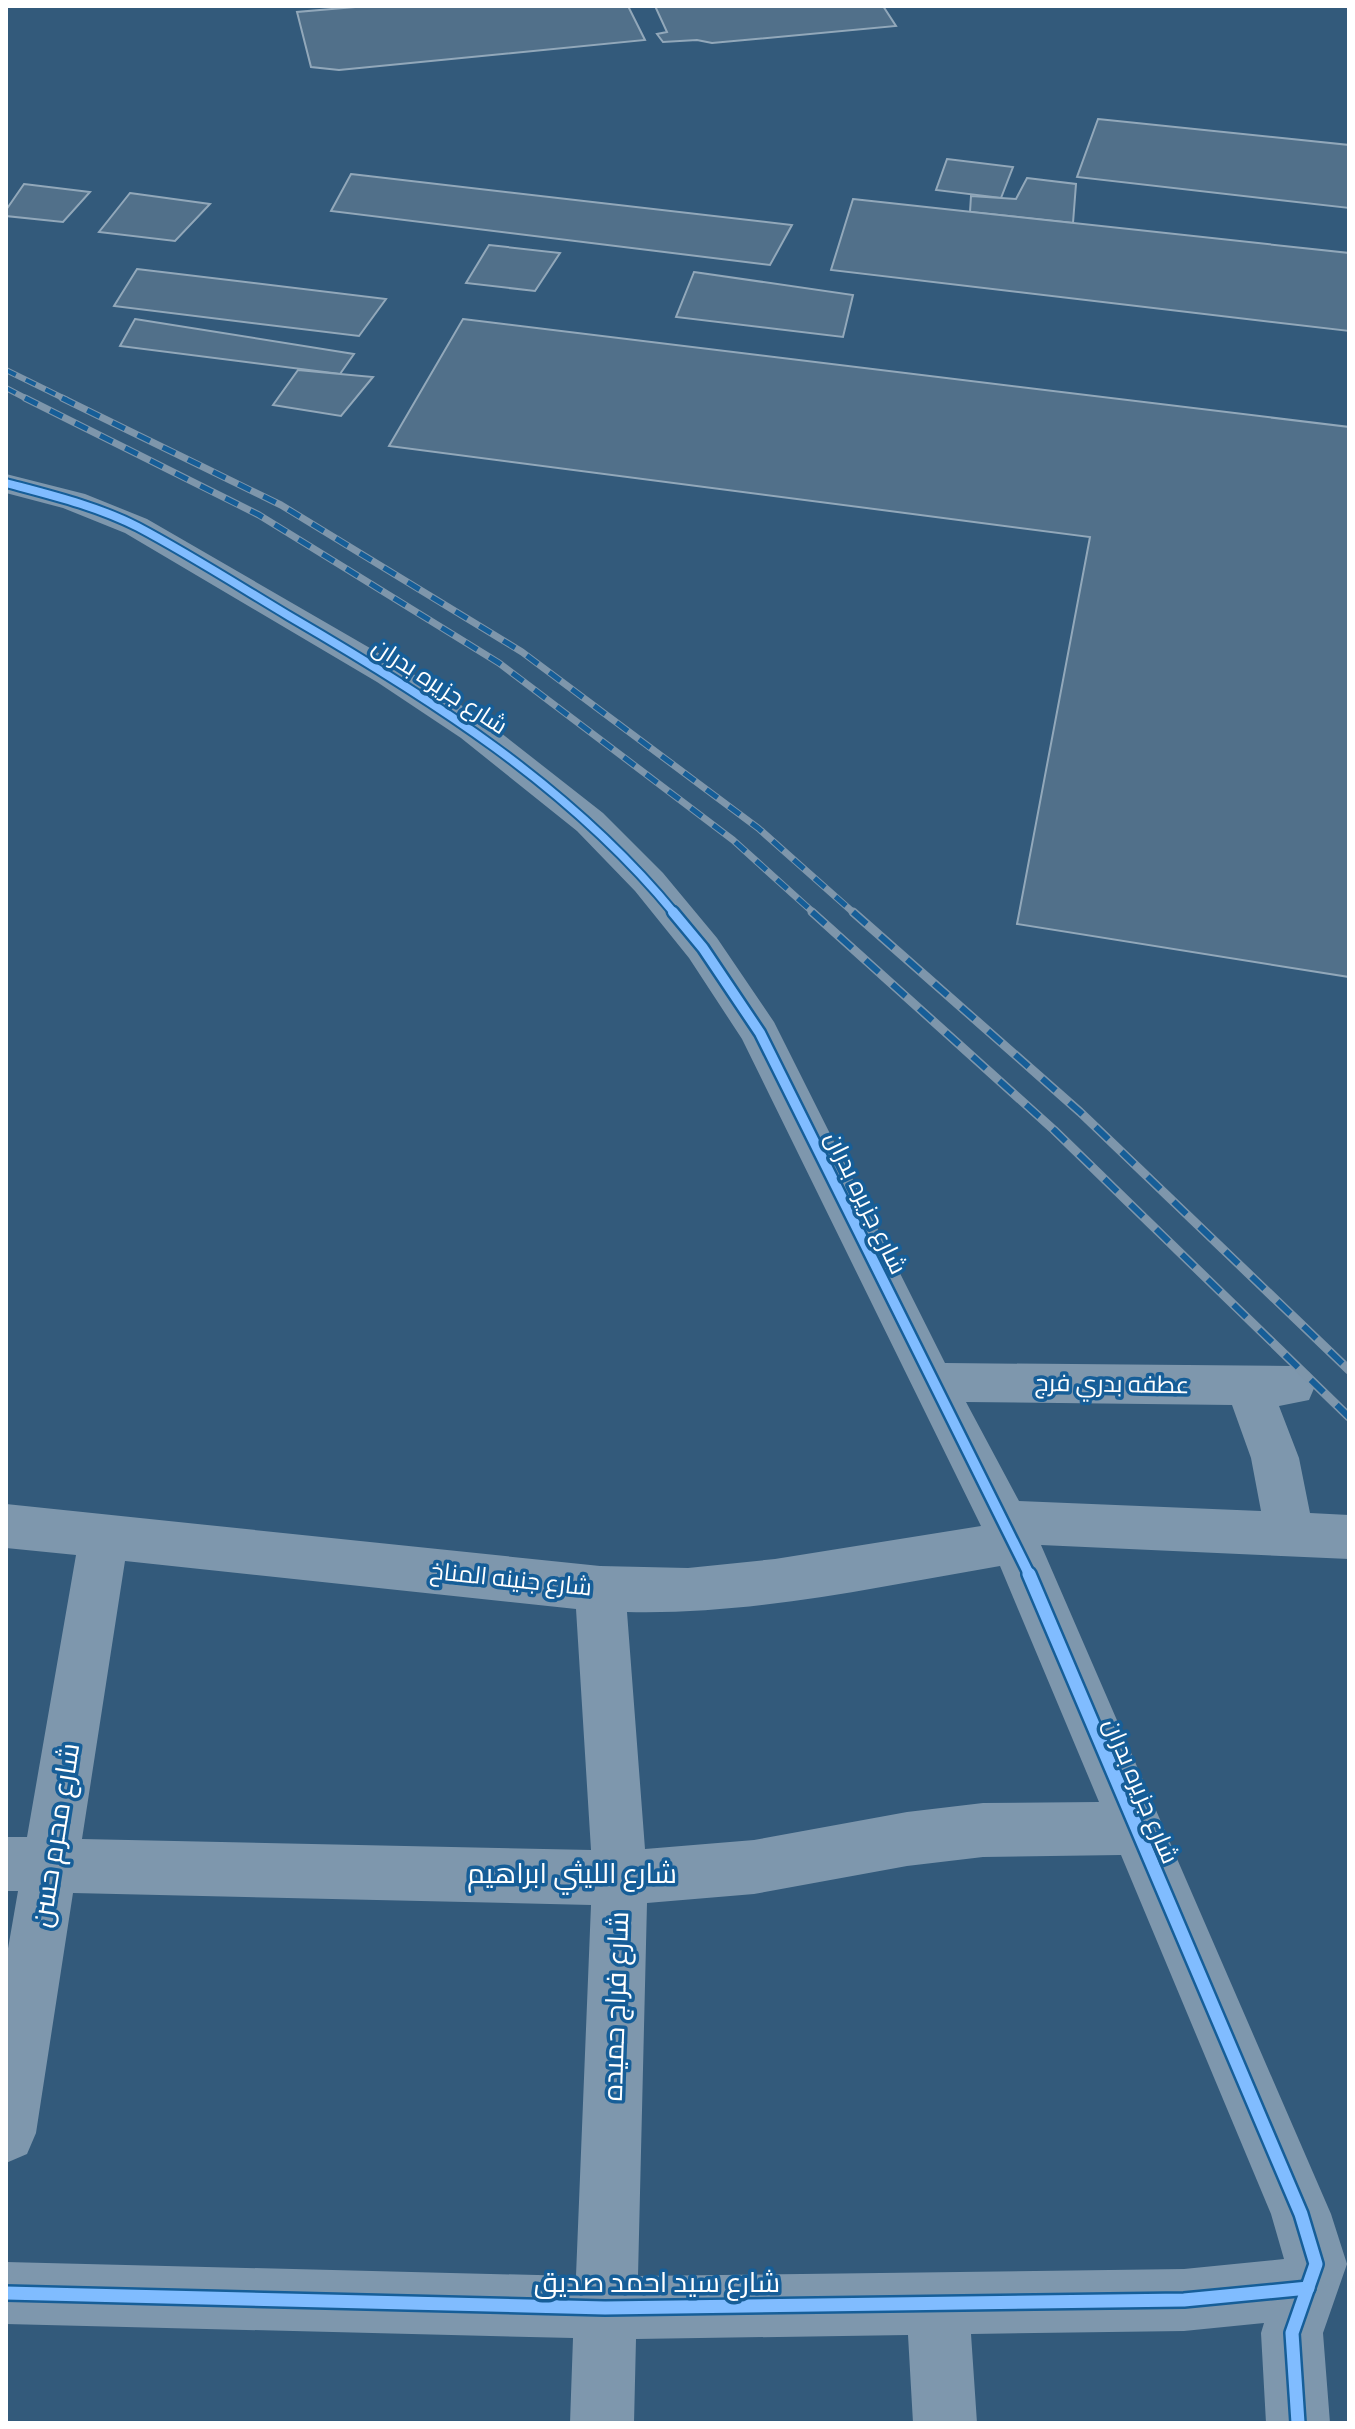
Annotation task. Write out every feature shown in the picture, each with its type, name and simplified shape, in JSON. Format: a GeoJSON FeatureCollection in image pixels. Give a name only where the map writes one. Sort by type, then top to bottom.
{"type":"FeatureCollection","features":[{"type":"Feature","properties":{"kind":"street","name":"شارع جزيره بدران"},"geometry":{"type":"LineString","coordinates":[[6,483],[74,501],[136,526],[389,674],[474,730],[590,822],[649,882],[703,948],[760,1033],[931,1382],[1010,1532],[1301,2214],[1312,2276]]}},
{"type":"Feature","properties":{"kind":"street","name":"عطفه بدري فرج"},"geometry":{"type":"LineString","coordinates":[[931,1382],[1269,1386],[1270,1432],[1283,1482],[1288,1534]]}},
{"type":"Feature","properties":{"kind":"street","name":"شارع جنينه المناخ"},"geometry":{"type":"LineString","coordinates":[[6,1526],[600,1589],[688,1591],[775,1582],[1010,1532],[1349,1537]]}},
{"type":"Feature","properties":{"kind":"street","name":"شارع محرم حسن"},"geometry":{"type":"LineString","coordinates":[[6,2133],[28,1864],[104,1536]]}},
{"type":"Feature","properties":{"kind":"street","name":"شارع فراج حميده"},"geometry":{"type":"LineString","coordinates":[[600,1589],[620,1878],[602,2423]]}},
{"type":"Feature","properties":{"kind":"street","name":"شارع الليثي ابراهيم"},"geometry":{"type":"LineString","coordinates":[[28,1864],[620,1878],[754,1867],[907,1839],[983,1830],[1134,1828]]}},
{"type":"Feature","properties":{"kind":"street","name":"شارع سيد احمد صديق"},"geometry":{"type":"LineString","coordinates":[[6,2293],[605,2308],[1184,2300],[1312,2276]]}},
{"type":"Feature","properties":{"kind":"street"},"geometry":{"type":"LineString","coordinates":[[1298,2423],[1292,2333],[1312,2276]]}},
{"type":"Feature","properties":{"kind":"street"},"geometry":{"type":"LineString","coordinates":[[937,2303],[945,2423]]}},
{"type":"Feature","properties":{"kind":"building"},"geometry":{"type":"Polygon","coordinates":[[[367,6],[628,6],[645,40],[339,70],[311,67],[297,12],[367,6]]]}},
{"type":"Feature","properties":{"kind":"building"},"geometry":{"type":"Polygon","coordinates":[[[655,6],[883,6],[896,26],[712,43],[697,40],[663,42],[657,34],[667,32],[655,6]]]}},
{"type":"Feature","properties":{"kind":"building"},"geometry":{"type":"Polygon","coordinates":[[[1098,119],[1349,145],[1349,208],[1077,177],[1098,119]]]}},
{"type":"Feature","properties":{"kind":"building"},"geometry":{"type":"Polygon","coordinates":[[[947,159],[1013,167],[1001,198],[936,190],[947,159]]]}},
{"type":"Feature","properties":{"kind":"building"},"geometry":{"type":"Polygon","coordinates":[[[351,174],[792,225],[770,265],[331,211],[351,174]]]}},
{"type":"Feature","properties":{"kind":"building"},"geometry":{"type":"Polygon","coordinates":[[[1027,178],[1076,184],[1073,223],[970,212],[971,196],[1016,199],[1027,178]]]}},
{"type":"Feature","properties":{"kind":"building"},"geometry":{"type":"Polygon","coordinates":[[[24,184],[90,192],[63,222],[6,216],[6,210],[24,184]]]}},
{"type":"Feature","properties":{"kind":"building"},"geometry":{"type":"Polygon","coordinates":[[[130,193],[210,204],[175,241],[99,232],[130,193]]]}},
{"type":"Feature","properties":{"kind":"building"},"geometry":{"type":"Polygon","coordinates":[[[853,199],[1349,253],[1349,331],[831,270],[853,199]]]}},
{"type":"Feature","properties":{"kind":"building"},"geometry":{"type":"Polygon","coordinates":[[[489,245],[560,253],[535,291],[466,283],[489,245]]]}},
{"type":"Feature","properties":{"kind":"building"},"geometry":{"type":"Polygon","coordinates":[[[137,269],[386,299],[359,336],[114,306],[137,269]]]}},
{"type":"Feature","properties":{"kind":"building"},"geometry":{"type":"Polygon","coordinates":[[[694,272],[853,295],[843,337],[676,317],[694,272]]]}},
{"type":"Feature","properties":{"kind":"building"},"geometry":{"type":"Polygon","coordinates":[[[135,319],[354,354],[340,374],[120,346],[135,319]]]}},
{"type":"Feature","properties":{"kind":"building"},"geometry":{"type":"Polygon","coordinates":[[[463,319],[1349,427],[1349,977],[1017,924],[1090,537],[389,446],[463,319]]]}},
{"type":"Feature","properties":{"kind":"building"},"geometry":{"type":"Polygon","coordinates":[[[298,370],[373,377],[341,416],[273,405],[298,370]]]}},
{"type":"Feature","properties":{"kind":"railway"},"geometry":{"type":"LineString","coordinates":[[6,370],[67,400]]}},
{"type":"Feature","properties":{"kind":"railway"},"geometry":{"type":"LineString","coordinates":[[6,388],[29,400]]}},
{"type":"Feature","properties":{"kind":"railway"},"geometry":{"type":"LineString","coordinates":[[25,398],[29,400]]}},
{"type":"Feature","properties":{"kind":"railway"},"geometry":{"type":"LineString","coordinates":[[62,398],[281,505],[522,652],[758,828],[855,914]]}},
{"type":"Feature","properties":{"kind":"railway"},"geometry":{"type":"LineString","coordinates":[[29,400],[259,515],[499,663],[733,840],[815,914]]}},
{"type":"Feature","properties":{"kind":"railway"},"geometry":{"type":"LineString","coordinates":[[812,912],[1054,1130],[1349,1417]]}},
{"type":"Feature","properties":{"kind":"railway"},"geometry":{"type":"LineString","coordinates":[[853,912],[1080,1112],[1349,1370]]}},
{"type":"Feature","properties":{"kind":"cycle path"},"geometry":{"type":"LineString","coordinates":[[6,483],[74,501],[136,526],[389,674],[474,730],[590,822],[649,882],[703,948],[760,1033],[931,1382],[1015,1542],[1301,2214],[1316,2264],[1292,2333],[1298,2423]]}},
{"type":"Feature","properties":{"kind":"cycle path"},"geometry":{"type":"LineString","coordinates":[[6,2293],[605,2308],[1184,2300],[1308,2288]]}}]}
